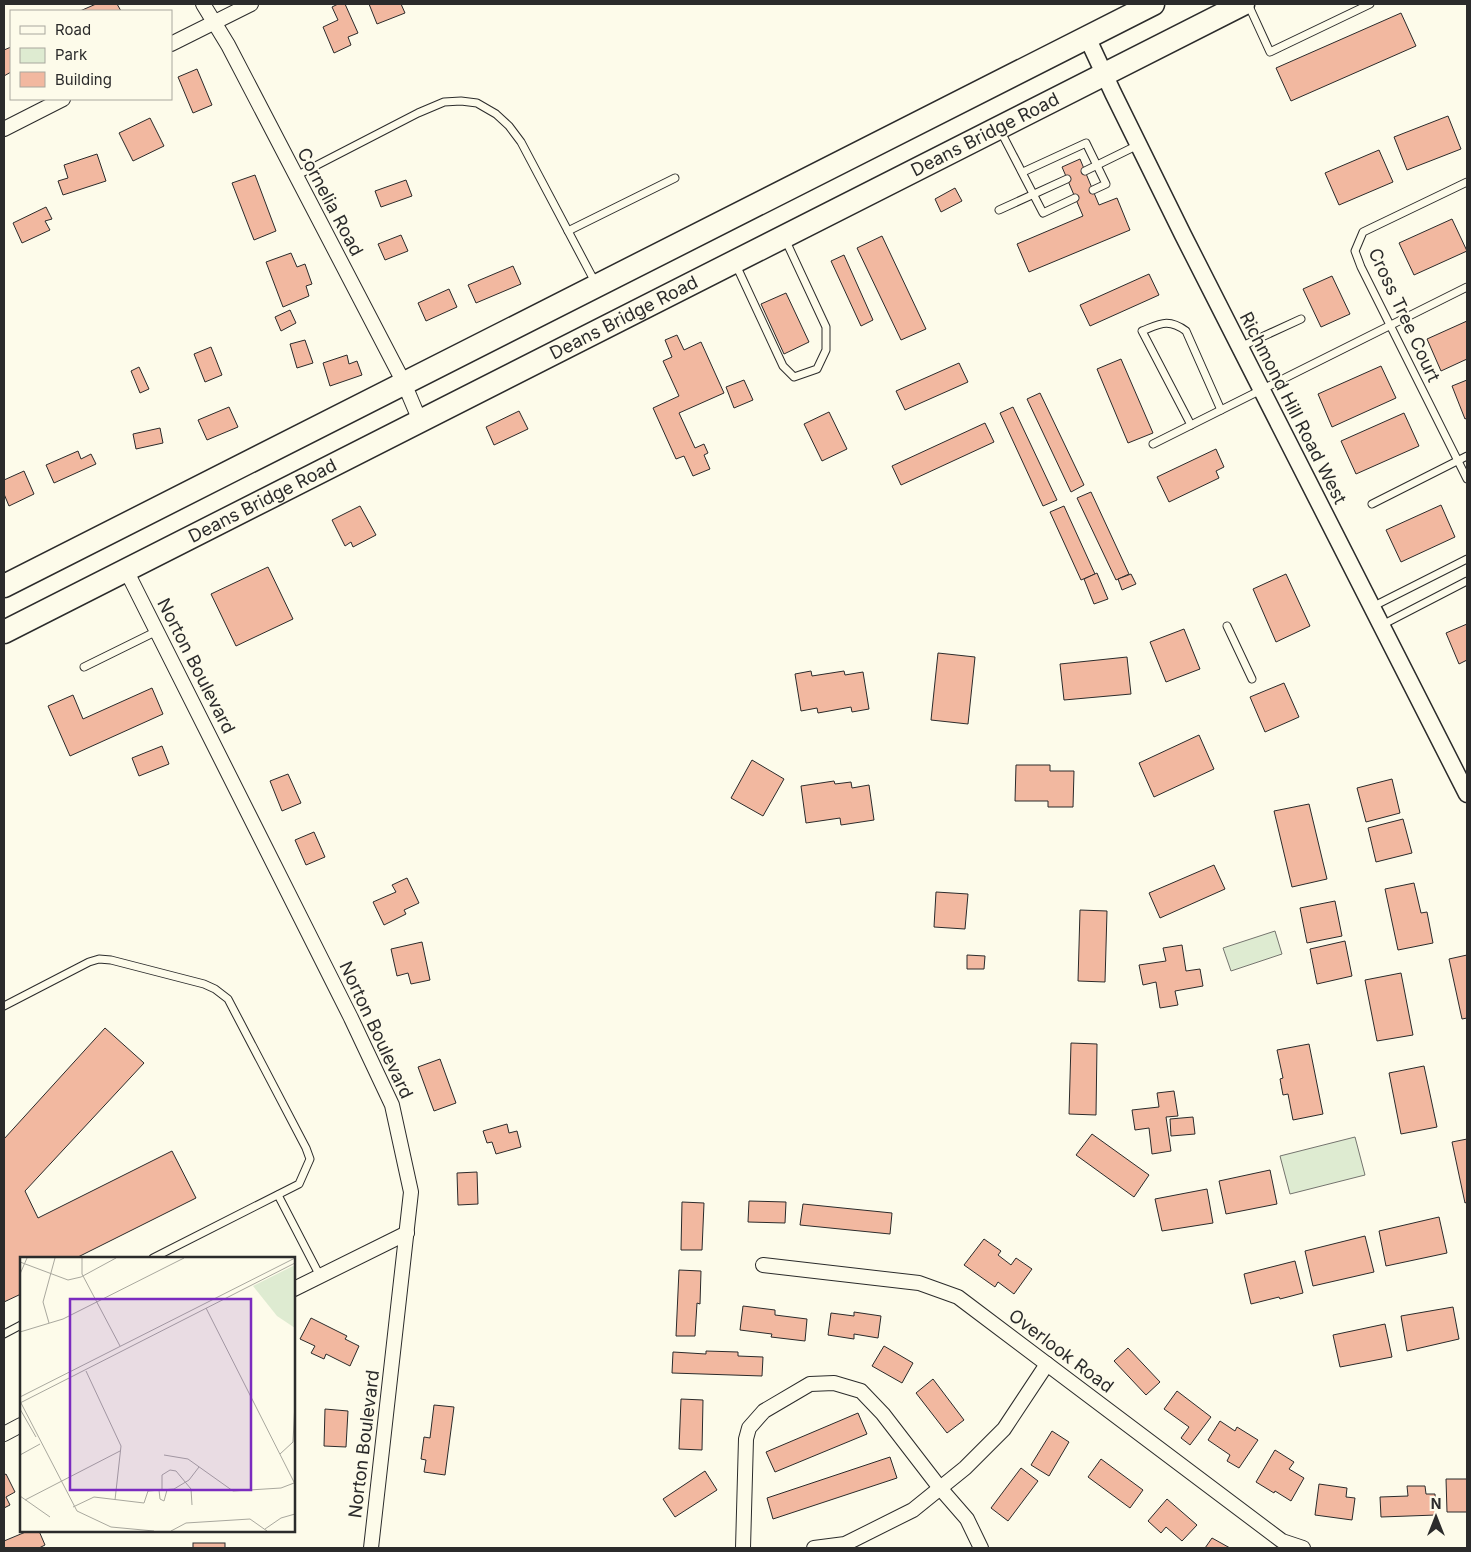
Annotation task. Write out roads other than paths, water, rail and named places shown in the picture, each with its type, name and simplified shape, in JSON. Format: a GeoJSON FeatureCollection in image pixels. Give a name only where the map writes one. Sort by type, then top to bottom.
{"type":"FeatureCollection","features":[{"type":"Feature","properties":{"kind":"highway"},"geometry":{"type":"LineString","coordinates":[[4,586],[1152,4]]}},
{"type":"Feature","properties":{"kind":"highway","name":"Deans Bridge Road"},"geometry":{"type":"LineString","coordinates":[[4,632],[1243,4]]}},
{"type":"Feature","properties":{"kind":"street","name":"Cornelia Road"},"geometry":{"type":"LineString","coordinates":[[203,4],[296,176],[404,383],[420,421]]}},
{"type":"Feature","properties":{"kind":"street"},"geometry":{"type":"LineString","coordinates":[[172,43],[251,4]]}},
{"type":"Feature","properties":{"kind":"street","name":"Richmond Hill Road West"},"geometry":{"type":"LineString","coordinates":[[1087,37],[1138,144],[1467,794]]}},
{"type":"Feature","properties":{"kind":"street"},"geometry":{"type":"LineString","coordinates":[[4,129],[62,100]]}},
{"type":"Feature","properties":{"kind":"street","name":"Norton Boulevard"},"geometry":{"type":"LineString","coordinates":[[126,570],[352,1018],[392,1105],[411,1192],[371,1548]]}},
{"type":"Feature","properties":{"kind":"street"},"geometry":{"type":"LineString","coordinates":[[295,1288],[407,1233]]}},
{"type":"Feature","properties":{"kind":"street","name":"Overlook Road"},"geometry":{"type":"LineString","coordinates":[[763,1265],[919,1282],[958,1297],[1282,1541],[1303,1548]]}},
{"type":"Feature","properties":{"kind":"street"},"geometry":{"type":"LineString","coordinates":[[814,1548],[844,1544],[913,1510],[965,1468],[1004,1429],[1047,1364]]}},
{"type":"Feature","properties":{"kind":"street"},"geometry":{"type":"LineString","coordinates":[[743,1548],[746,1439],[749,1428],[764,1411],[810,1384],[834,1383],[861,1391],[883,1414],[940,1488],[967,1519],[981,1548]]}},
{"type":"Feature","properties":{"kind":"street"},"geometry":{"type":"LineString","coordinates":[[4,1434],[20,1426]]}},
{"type":"Feature","properties":{"kind":"lane"},"geometry":{"type":"LineString","coordinates":[[1248,4],[1270,52],[1370,4]]}},
{"type":"Feature","properties":{"kind":"lane"},"geometry":{"type":"LineString","coordinates":[[296,176],[418,113],[444,102],[461,100],[477,103],[496,114],[522,142],[596,286]]}},
{"type":"Feature","properties":{"kind":"lane"},"geometry":{"type":"LineString","coordinates":[[999,127],[1043,213],[1075,198]]}},
{"type":"Feature","properties":{"kind":"lane"},"geometry":{"type":"LineString","coordinates":[[1023,172],[1086,143],[1106,184],[1093,190]]}},
{"type":"Feature","properties":{"kind":"lane"},"geometry":{"type":"LineString","coordinates":[[1085,171],[1138,144]]}},
{"type":"Feature","properties":{"kind":"lane"},"geometry":{"type":"LineString","coordinates":[[568,231],[675,178]]}},
{"type":"Feature","properties":{"kind":"lane"},"geometry":{"type":"LineString","coordinates":[[999,210],[1067,179]]}},
{"type":"Feature","properties":{"kind":"lane","name":"Cross Tree Court"},"geometry":{"type":"LineString","coordinates":[[1467,182],[1363,232],[1355,251],[1390,327],[1467,479]]}},
{"type":"Feature","properties":{"kind":"lane"},"geometry":{"type":"LineString","coordinates":[[734,261],[783,366],[794,377],[817,369],[826,350],[826,327],[784,236]]}},
{"type":"Feature","properties":{"kind":"lane"},"geometry":{"type":"LineString","coordinates":[[1152,444],[1467,287]]}},
{"type":"Feature","properties":{"kind":"lane"},"geometry":{"type":"LineString","coordinates":[[1240,347],[1301,319]]}},
{"type":"Feature","properties":{"kind":"lane"},"geometry":{"type":"LineString","coordinates":[[1191,425],[1142,331],[1164,322],[1177,324],[1186,331],[1221,410]]}},
{"type":"Feature","properties":{"kind":"lane"},"geometry":{"type":"LineString","coordinates":[[1372,504],[1467,456]]}},
{"type":"Feature","properties":{"kind":"lane"},"geometry":{"type":"LineString","coordinates":[[1372,607],[1467,559]]}},
{"type":"Feature","properties":{"kind":"lane"},"geometry":{"type":"LineString","coordinates":[[1381,625],[1467,581]]}},
{"type":"Feature","properties":{"kind":"lane"},"geometry":{"type":"LineString","coordinates":[[1226,626],[1252,679]]}},
{"type":"Feature","properties":{"kind":"lane"},"geometry":{"type":"LineString","coordinates":[[84,667],[157,631]]}},
{"type":"Feature","properties":{"kind":"lane"},"geometry":{"type":"LineString","coordinates":[[4,1006],[89,962],[99,959],[120,962],[204,984],[215,989],[228,999],[310,1159],[299,1184],[155,1257]]}},
{"type":"Feature","properties":{"kind":"lane"},"geometry":{"type":"LineString","coordinates":[[278,1195],[320,1276]]}},
{"type":"Feature","properties":{"kind":"lane"},"geometry":{"type":"LineString","coordinates":[[4,1334],[20,1326]]}}]}
